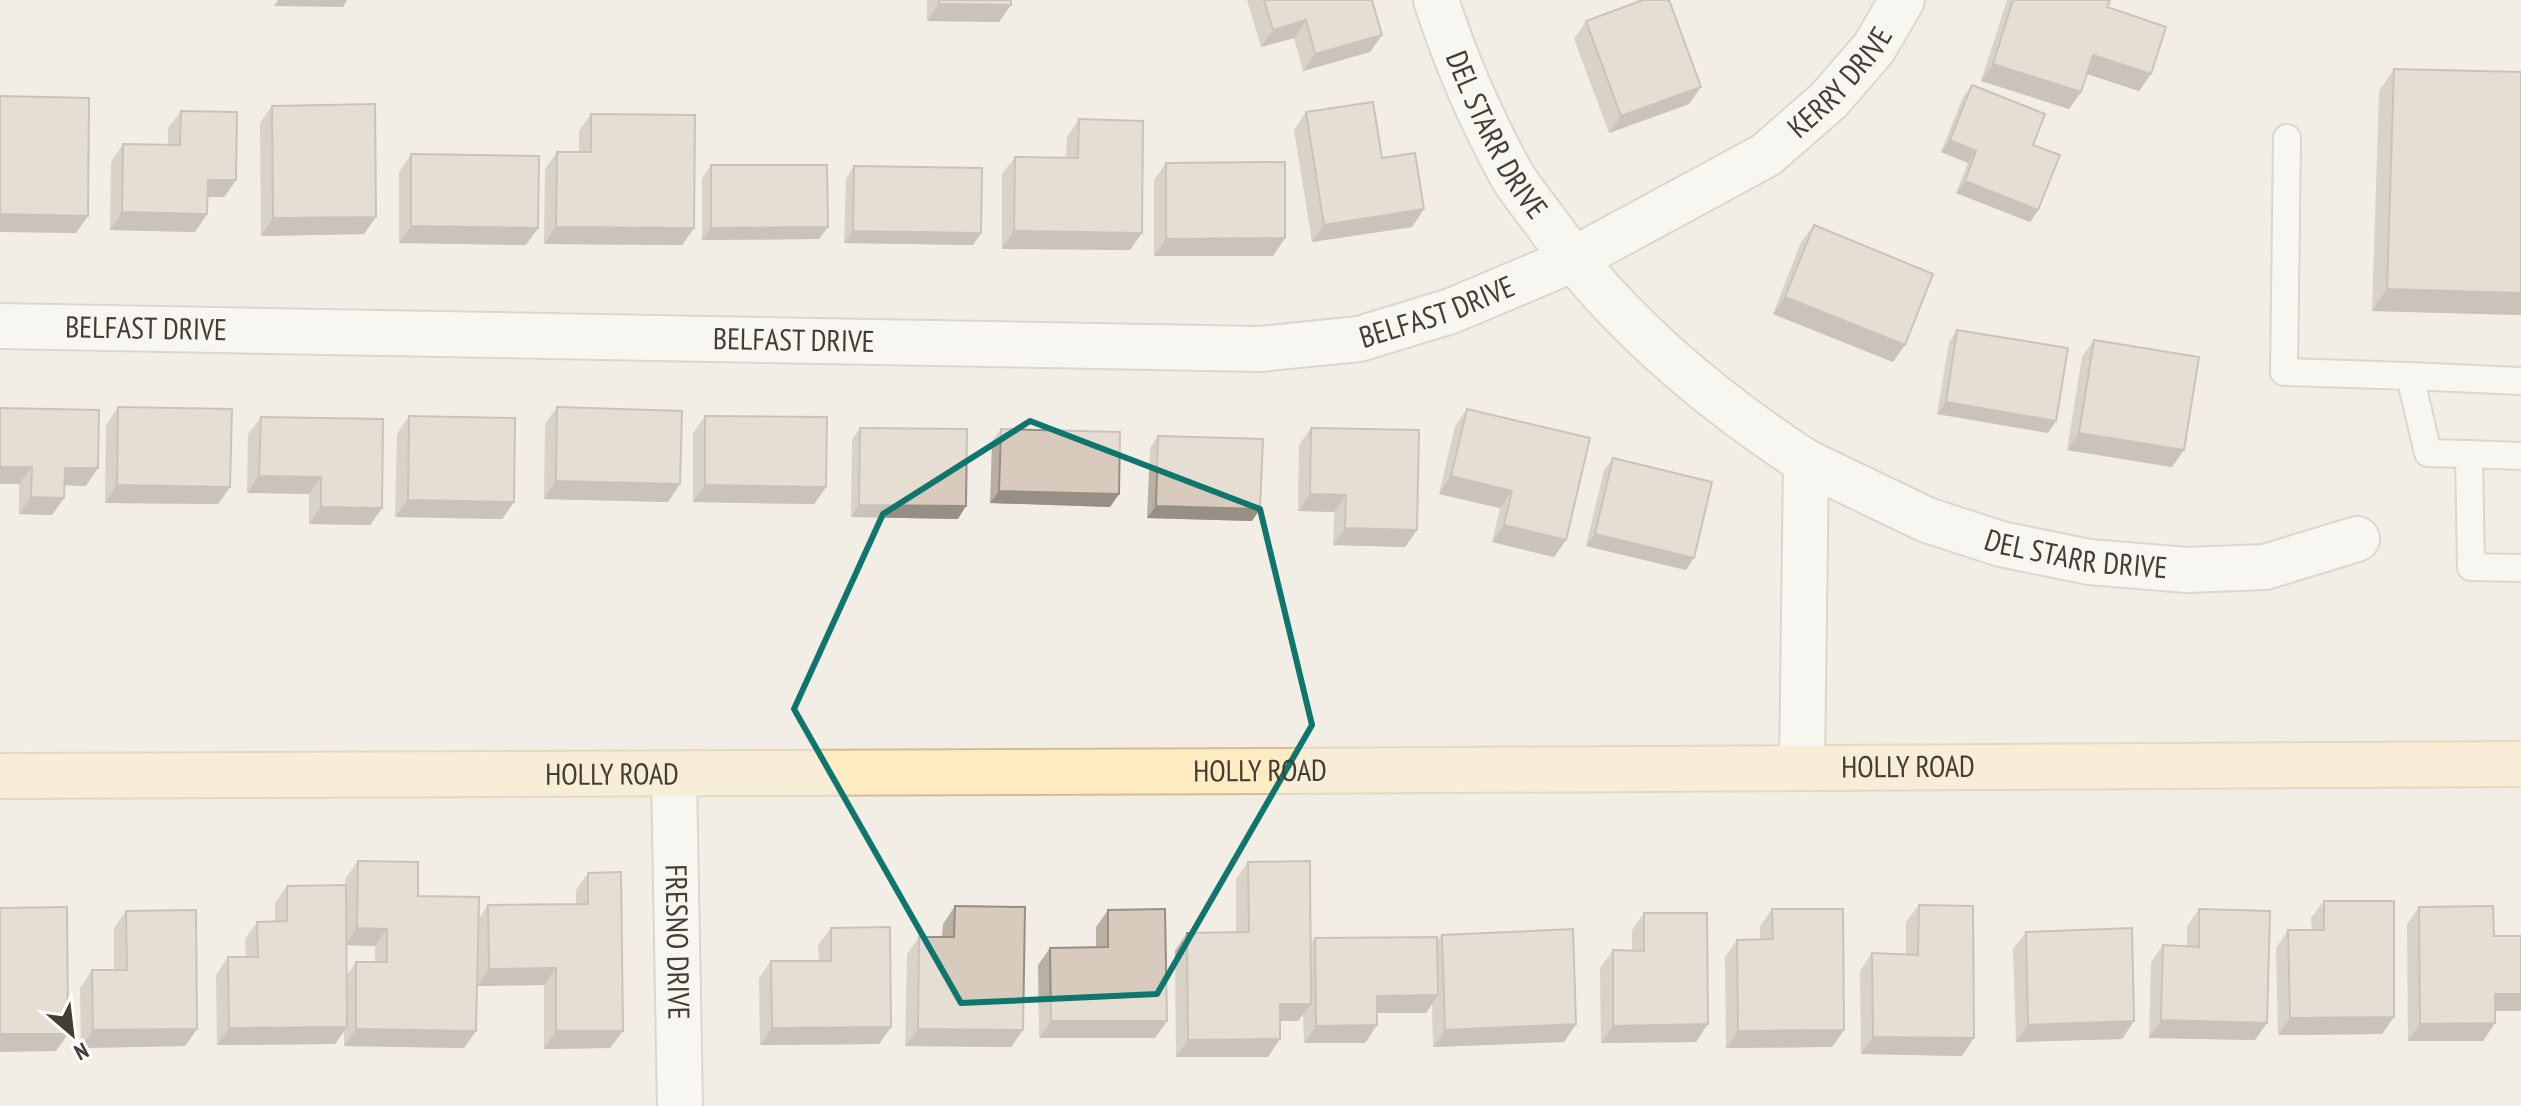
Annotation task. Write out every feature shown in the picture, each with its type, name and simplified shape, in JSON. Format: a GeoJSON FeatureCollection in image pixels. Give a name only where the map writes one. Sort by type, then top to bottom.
{"type":"FeatureCollection","features":[{"type":"Feature","properties":{"kind":"main road","name":"HOLLY ROAD"},"geometry":{"type":"LineString","coordinates":[[0,776],[674,776],[2521,764]]}},
{"type":"Feature","properties":{"kind":"street","name":"DEL STARR DRIVE"},"geometry":{"type":"LineString","coordinates":[[1436,0],[1472,94],[1512,176],[1572,260],[1632,326],[1682,372],[1747,424],[1806,462],[1927,520],[2001,544],[2089,562],[2187,570],[2265,567],[2357,539]]}},
{"type":"Feature","properties":{"kind":"street","name":"KERRY DRIVE"},"geometry":{"type":"LineString","coordinates":[[1572,260],[1766,155],[1829,100],[1874,48],[1902,0]]}},
{"type":"Feature","properties":{"kind":"street","name":"BELFAST DRIVE"},"geometry":{"type":"LineString","coordinates":[[0,326],[1260,349],[1359,339],[1451,311],[1572,260]]}},
{"type":"Feature","properties":{"kind":"street"},"geometry":{"type":"LineString","coordinates":[[1802,767],[1806,462]]}},
{"type":"Feature","properties":{"kind":"street","name":"FRESNO DRIVE"},"geometry":{"type":"LineString","coordinates":[[674,776],[680,1106]]}},
{"type":"Feature","properties":{"kind":"lane"},"geometry":{"type":"LineString","coordinates":[[2287,138],[2284,372],[2521,381]]}},
{"type":"Feature","properties":{"kind":"lane"},"geometry":{"type":"LineString","coordinates":[[2410,376],[2428,453],[2521,456]]}},
{"type":"Feature","properties":{"kind":"lane"},"geometry":{"type":"LineString","coordinates":[[2469,454],[2471,567],[2521,568]]}},
{"type":"Feature","properties":{"kind":"highlighted area"},"geometry":{"type":"Polygon","coordinates":[[[1030,421],[1260,509],[1312,725],[1157,994],[961,1003],[794,709],[883,514],[1030,421]]]}},
{"type":"Feature","properties":{"kind":"building"},"geometry":{"type":"Polygon","coordinates":[[[939,0],[1011,0],[1011,5],[939,4],[939,0]]]}},
{"type":"Feature","properties":{"kind":"building"},"geometry":{"type":"Polygon","coordinates":[[[1264,0],[1372,0],[1382,35],[1315,54],[1306,20],[1273,30],[1264,0]]]}},
{"type":"Feature","properties":{"kind":"building"},"geometry":{"type":"Polygon","coordinates":[[[1643,0],[1669,0],[1701,87],[1621,116],[1586,21],[1643,0]]]}},
{"type":"Feature","properties":{"kind":"building"},"geometry":{"type":"Polygon","coordinates":[[[2013,0],[2110,0],[2107,7],[2166,27],[2151,74],[2093,55],[2081,92],[1993,64],[2013,0]]]}},
{"type":"Feature","properties":{"kind":"building"},"geometry":{"type":"Polygon","coordinates":[[[2394,69],[2521,72],[2521,293],[2387,289],[2394,69]]]}},
{"type":"Feature","properties":{"kind":"building"},"geometry":{"type":"Polygon","coordinates":[[[1972,85],[2045,114],[2033,145],[2060,155],[2038,210],[1965,181],[1976,151],[1950,140],[1972,85]]]}},
{"type":"Feature","properties":{"kind":"building"},"geometry":{"type":"Polygon","coordinates":[[[0,96],[89,98],[88,216],[0,214],[0,96]]]}},
{"type":"Feature","properties":{"kind":"building"},"geometry":{"type":"Polygon","coordinates":[[[1373,102],[1382,158],[1415,153],[1424,209],[1324,225],[1306,112],[1373,102]]]}},
{"type":"Feature","properties":{"kind":"building"},"geometry":{"type":"Polygon","coordinates":[[[375,104],[376,217],[273,218],[272,106],[375,104]]]}},
{"type":"Feature","properties":{"kind":"building"},"geometry":{"type":"Polygon","coordinates":[[[181,111],[237,112],[236,180],[208,180],[207,214],[122,212],[123,144],[180,145],[181,111]]]}},
{"type":"Feature","properties":{"kind":"building"},"geometry":{"type":"Polygon","coordinates":[[[591,114],[695,115],[694,228],[556,227],[557,152],[591,152],[591,114]]]}},
{"type":"Feature","properties":{"kind":"building"},"geometry":{"type":"Polygon","coordinates":[[[1079,119],[1143,121],[1142,233],[1014,231],[1015,157],[1078,158],[1079,119]]]}},
{"type":"Feature","properties":{"kind":"building"},"geometry":{"type":"Polygon","coordinates":[[[411,154],[539,156],[538,228],[411,226],[411,154]]]}},
{"type":"Feature","properties":{"kind":"building"},"geometry":{"type":"Polygon","coordinates":[[[1285,162],[1285,238],[1166,239],[1166,163],[1285,162]]]}},
{"type":"Feature","properties":{"kind":"building"},"geometry":{"type":"Polygon","coordinates":[[[711,165],[827,165],[828,227],[711,228],[711,165]]]}},
{"type":"Feature","properties":{"kind":"building"},"geometry":{"type":"Polygon","coordinates":[[[854,166],[982,168],[981,233],[853,231],[854,166]]]}},
{"type":"Feature","properties":{"kind":"building"},"geometry":{"type":"Polygon","coordinates":[[[1814,225],[1933,274],[1905,345],[1785,297],[1814,225]]]}},
{"type":"Feature","properties":{"kind":"building"},"geometry":{"type":"Polygon","coordinates":[[[1957,330],[2068,348],[2056,421],[1946,402],[1957,330]]]}},
{"type":"Feature","properties":{"kind":"building"},"geometry":{"type":"Polygon","coordinates":[[[2094,340],[2199,357],[2184,450],[2079,433],[2094,340]]]}},
{"type":"Feature","properties":{"kind":"building"},"geometry":{"type":"Polygon","coordinates":[[[118,407],[232,409],[230,487],[117,485],[118,407]]]}},
{"type":"Feature","properties":{"kind":"building"},"geometry":{"type":"Polygon","coordinates":[[[557,407],[682,411],[680,484],[556,481],[557,407]]]}},
{"type":"Feature","properties":{"kind":"building"},"geometry":{"type":"Polygon","coordinates":[[[0,408],[99,410],[98,468],[65,468],[64,498],[31,497],[32,467],[0,467],[0,408]]]}},
{"type":"Feature","properties":{"kind":"building"},"geometry":{"type":"Polygon","coordinates":[[[1467,409],[1590,438],[1566,540],[1504,525],[1512,491],[1451,476],[1467,409]]]}},
{"type":"Feature","properties":{"kind":"building"},"geometry":{"type":"Polygon","coordinates":[[[409,416],[515,418],[514,502],[408,500],[409,416]]]}},
{"type":"Feature","properties":{"kind":"building"},"geometry":{"type":"Polygon","coordinates":[[[705,416],[827,417],[826,487],[705,485],[705,416]]]}},
{"type":"Feature","properties":{"kind":"building"},"geometry":{"type":"Polygon","coordinates":[[[261,417],[383,419],[382,508],[321,507],[321,477],[259,476],[261,417]]]}},
{"type":"Feature","properties":{"kind":"building"},"geometry":{"type":"Polygon","coordinates":[[[860,428],[967,429],[966,506],[859,505],[860,428]]]}},
{"type":"Feature","properties":{"kind":"building"},"geometry":{"type":"Polygon","coordinates":[[[1311,428],[1419,430],[1417,530],[1345,528],[1346,495],[1310,494],[1311,428]]]}},
{"type":"Feature","properties":{"kind":"building"},"geometry":{"type":"Polygon","coordinates":[[[1001,429],[1120,432],[1119,494],[999,491],[1001,429]]]}},
{"type":"Feature","properties":{"kind":"building"},"geometry":{"type":"Polygon","coordinates":[[[1158,436],[1263,439],[1260,509],[1156,506],[1158,436]]]}},
{"type":"Feature","properties":{"kind":"building"},"geometry":{"type":"Polygon","coordinates":[[[1613,458],[1712,482],[1694,558],[1595,534],[1613,458]]]}},
{"type":"Feature","properties":{"kind":"building"},"geometry":{"type":"Polygon","coordinates":[[[358,861],[418,862],[418,896],[479,897],[476,1031],[356,1029],[356,962],[387,962],[387,929],[357,928],[358,861]]]}},
{"type":"Feature","properties":{"kind":"building"},"geometry":{"type":"Polygon","coordinates":[[[1310,861],[1311,1004],[1280,1004],[1280,1039],[1188,1040],[1187,933],[1249,932],[1248,862],[1310,861]]]}},
{"type":"Feature","properties":{"kind":"building"},"geometry":{"type":"Polygon","coordinates":[[[621,872],[623,1031],[556,1031],[556,968],[489,969],[488,905],[588,904],[588,873],[621,872]]]}},
{"type":"Feature","properties":{"kind":"building"},"geometry":{"type":"Polygon","coordinates":[[[346,885],[347,1027],[229,1028],[228,957],[258,957],[257,922],[287,921],[287,886],[346,885]]]}},
{"type":"Feature","properties":{"kind":"building"},"geometry":{"type":"Polygon","coordinates":[[[2324,901],[2394,901],[2394,1017],[2290,1018],[2288,930],[2324,930],[2324,901]]]}},
{"type":"Feature","properties":{"kind":"building"},"geometry":{"type":"Polygon","coordinates":[[[1919,905],[1973,906],[1974,1038],[1873,1037],[1872,953],[1918,955],[1919,905]]]}},
{"type":"Feature","properties":{"kind":"building"},"geometry":{"type":"Polygon","coordinates":[[[955,906],[1025,907],[1023,1030],[918,1029],[919,937],[954,937],[955,906]]]}},
{"type":"Feature","properties":{"kind":"building"},"geometry":{"type":"Polygon","coordinates":[[[2493,906],[2494,936],[2521,936],[2521,994],[2495,994],[2495,1023],[2420,1024],[2419,907],[2493,906]]]}},
{"type":"Feature","properties":{"kind":"building"},"geometry":{"type":"Polygon","coordinates":[[[67,907],[68,1034],[0,1034],[0,908],[67,907]]]}},
{"type":"Feature","properties":{"kind":"building"},"geometry":{"type":"Polygon","coordinates":[[[1165,909],[1167,1021],[1051,1021],[1050,948],[1108,947],[1108,910],[1165,909]]]}},
{"type":"Feature","properties":{"kind":"building"},"geometry":{"type":"Polygon","coordinates":[[[1772,909],[1843,909],[1844,1030],[1738,1031],[1737,940],[1773,939],[1772,909]]]}},
{"type":"Feature","properties":{"kind":"building"},"geometry":{"type":"Polygon","coordinates":[[[2199,909],[2270,911],[2267,1023],[2161,1020],[2163,945],[2199,947],[2199,909]]]}},
{"type":"Feature","properties":{"kind":"building"},"geometry":{"type":"Polygon","coordinates":[[[196,910],[197,1029],[93,1030],[92,970],[127,970],[126,911],[196,910]]]}},
{"type":"Feature","properties":{"kind":"building"},"geometry":{"type":"Polygon","coordinates":[[[1644,913],[1707,913],[1708,1024],[1613,1026],[1613,950],[1644,951],[1644,913]]]}},
{"type":"Feature","properties":{"kind":"building"},"geometry":{"type":"Polygon","coordinates":[[[890,927],[891,1027],[772,1028],[771,961],[831,961],[831,928],[890,927]]]}},
{"type":"Feature","properties":{"kind":"building"},"geometry":{"type":"Polygon","coordinates":[[[2132,928],[2134,1021],[2028,1025],[2026,932],[2132,928]]]}},
{"type":"Feature","properties":{"kind":"building"},"geometry":{"type":"Polygon","coordinates":[[[1573,929],[1576,1024],[1445,1030],[1442,935],[1573,929]]]}},
{"type":"Feature","properties":{"kind":"building"},"geometry":{"type":"Polygon","coordinates":[[[1437,937],[1438,995],[1377,996],[1377,1025],[1316,1026],[1315,938],[1437,937]]]}}]}
